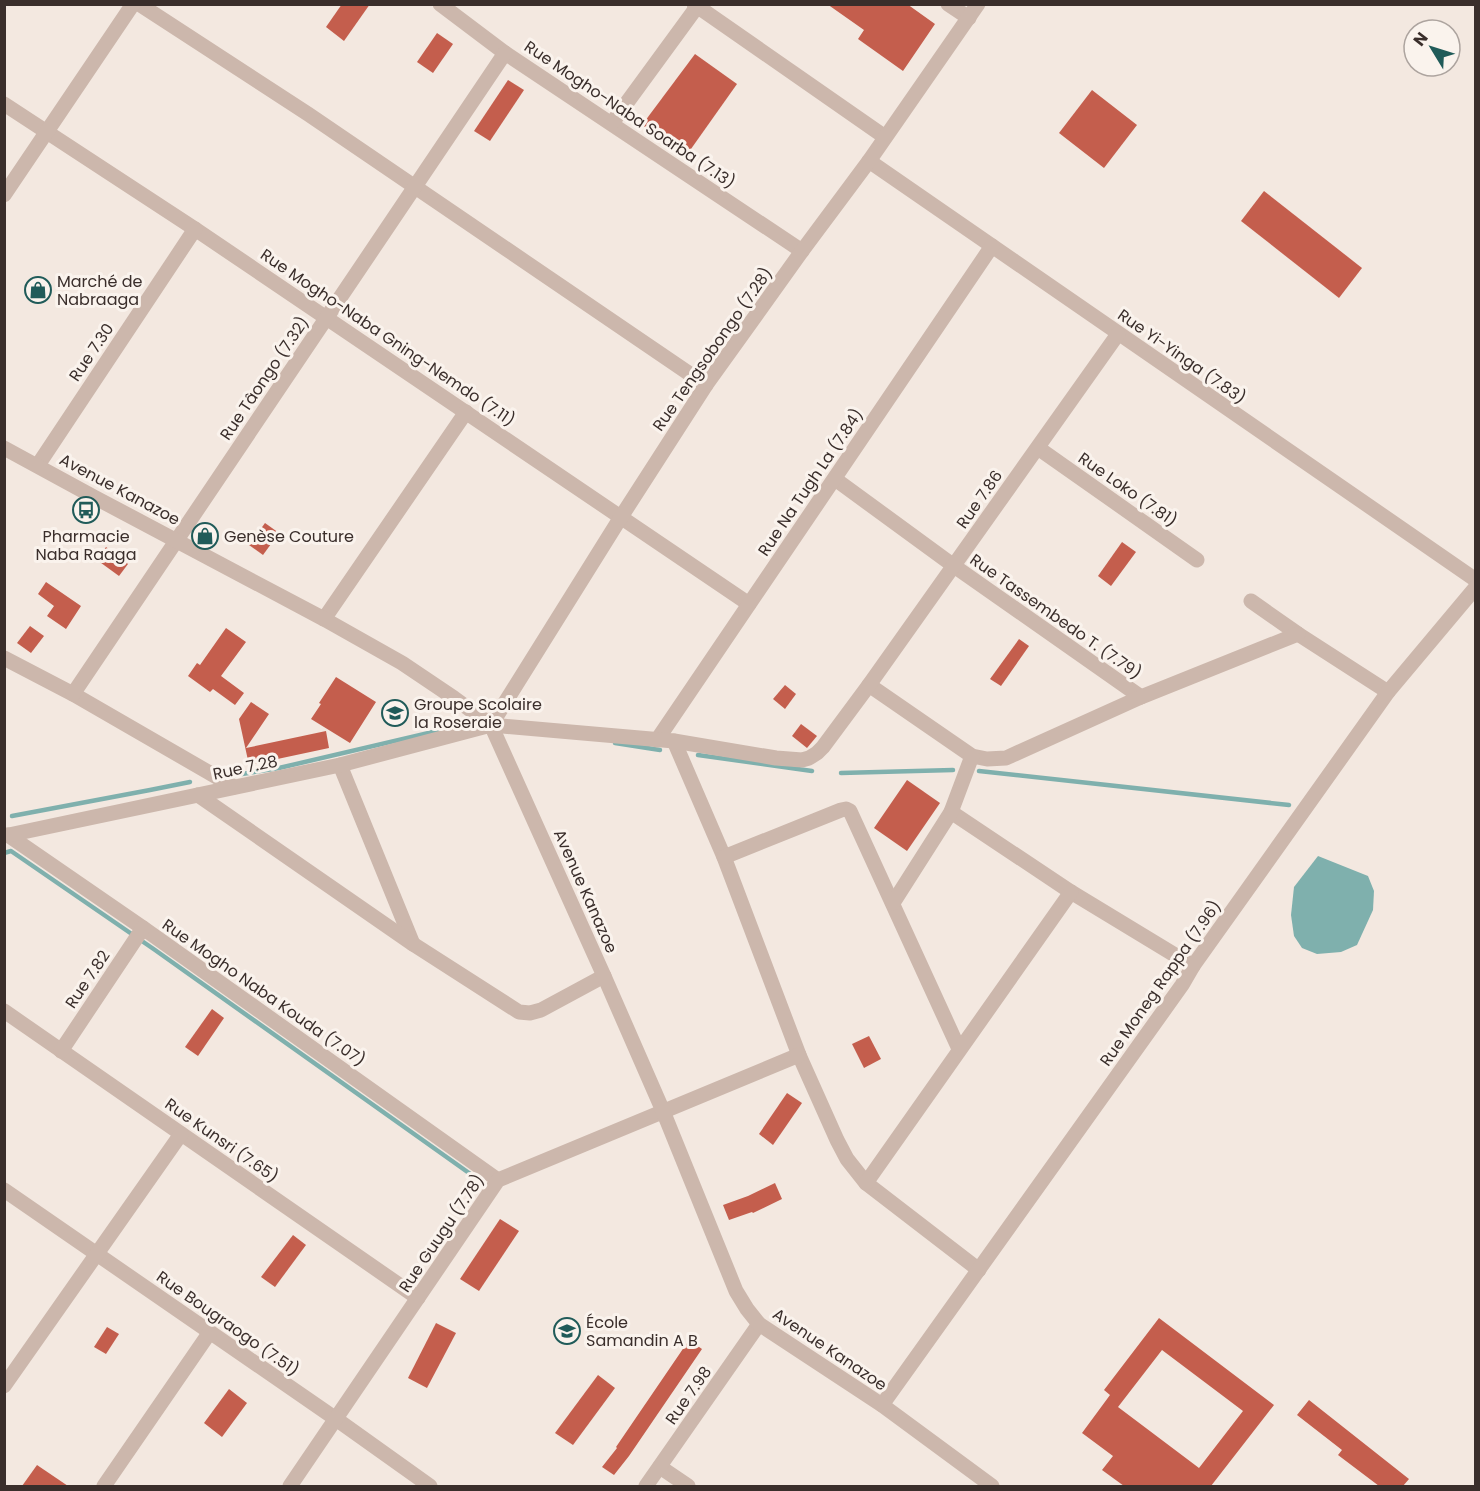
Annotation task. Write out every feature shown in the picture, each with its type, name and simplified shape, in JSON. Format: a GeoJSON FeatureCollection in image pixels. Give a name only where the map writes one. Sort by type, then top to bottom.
{"type":"FeatureCollection","features":[{"type":"Feature","properties":{"kind":"street"},"geometry":{"type":"LineString","coordinates":[[4,195],[133,4]]}},
{"type":"Feature","properties":{"kind":"street"},"geometry":{"type":"LineString","coordinates":[[139,4],[308,114],[706,386]]}},
{"type":"Feature","properties":{"kind":"street","name":"Rue Mogho-Naba Soarba (7.13)"},"geometry":{"type":"LineString","coordinates":[[440,4],[505,53],[802,251]]}},
{"type":"Feature","properties":{"kind":"street"},"geometry":{"type":"LineString","coordinates":[[948,4],[969,18]]}},
{"type":"Feature","properties":{"kind":"street","name":"Rue Tengsobongo (7.28)"},"geometry":{"type":"LineString","coordinates":[[491,725],[706,386],[869,161],[978,4]]}},
{"type":"Feature","properties":{"kind":"street"},"geometry":{"type":"LineString","coordinates":[[612,123],[697,5],[885,137]]}},
{"type":"Feature","properties":{"kind":"street","name":"Rue Tâongo (7.32)"},"geometry":{"type":"LineString","coordinates":[[73,694],[505,53]]}},
{"type":"Feature","properties":{"kind":"street","name":"Rue Mogho-Naba Gning-Nemdo (7.11)"},"geometry":{"type":"LineString","coordinates":[[4,104],[195,228],[748,604]]}},
{"type":"Feature","properties":{"kind":"street","name":"Rue Yi-Yinga (7.83)"},"geometry":{"type":"LineString","coordinates":[[869,161],[1476,580]]}},
{"type":"Feature","properties":{"kind":"street","name":"Rue 7.30"},"geometry":{"type":"LineString","coordinates":[[38,465],[195,228]]}},
{"type":"Feature","properties":{"kind":"street","name":"Rue Na Tugh La (7.84)"},"geometry":{"type":"LineString","coordinates":[[657,740],[992,246]]}},
{"type":"Feature","properties":{"kind":"street","name":"Rue 7.86"},"geometry":{"type":"LineString","coordinates":[[674,741],[776,758],[802,760],[817,753],[869,685],[1118,334]]}},
{"type":"Feature","properties":{"kind":"street"},"geometry":{"type":"LineString","coordinates":[[324,619],[466,412]]}},
{"type":"Feature","properties":{"kind":"street","name":"Avenue Kanazoe"},"geometry":{"type":"LineString","coordinates":[[4,448],[402,663],[491,725],[663,1111],[736,1291],[747,1309],[759,1324],[882,1405],[992,1486]]}},
{"type":"Feature","properties":{"kind":"street","name":"Rue Loko (7.81)"},"geometry":{"type":"LineString","coordinates":[[1038,448],[1197,560]]}},
{"type":"Feature","properties":{"kind":"street","name":"Rue Tassembedo T. (7.79)"},"geometry":{"type":"LineString","coordinates":[[834,479],[1141,697]]}},
{"type":"Feature","properties":{"kind":"street","name":"Rue Moneg Rappa (7.96)"},"geometry":{"type":"LineString","coordinates":[[882,1405],[1388,692],[1476,587]]}},
{"type":"Feature","properties":{"kind":"street"},"geometry":{"type":"LineString","coordinates":[[1251,601],[1388,692]]}},
{"type":"Feature","properties":{"kind":"street"},"geometry":{"type":"LineString","coordinates":[[869,685],[972,756],[987,759],[1006,758],[1141,697],[1298,634]]}},
{"type":"Feature","properties":{"kind":"street"},"geometry":{"type":"LineString","coordinates":[[4,658],[73,694],[234,787]]}},
{"type":"Feature","properties":{"kind":"street"},"geometry":{"type":"LineString","coordinates":[[491,725],[674,741],[724,857],[799,1055],[837,1140],[866,1183],[979,1270]]}},
{"type":"Feature","properties":{"kind":"street","name":"Rue 7.28"},"geometry":{"type":"LineString","coordinates":[[6,836],[340,765],[491,725]]}},
{"type":"Feature","properties":{"kind":"street"},"geometry":{"type":"LineString","coordinates":[[893,903],[951,812],[972,756]]}},
{"type":"Feature","properties":{"kind":"street"},"geometry":{"type":"LineString","coordinates":[[340,765],[413,944]]}},
{"type":"Feature","properties":{"kind":"street"},"geometry":{"type":"LineString","coordinates":[[198,795],[413,944],[519,1012],[530,1013],[541,1010],[604,976]]}},
{"type":"Feature","properties":{"kind":"street"},"geometry":{"type":"LineString","coordinates":[[724,857],[846,809],[852,814],[959,1049]]}},
{"type":"Feature","properties":{"kind":"street"},"geometry":{"type":"LineString","coordinates":[[951,812],[1071,891],[1193,966]]}},
{"type":"Feature","properties":{"kind":"street","name":"Rue Mogho Naba Kouda (7.07)"},"geometry":{"type":"LineString","coordinates":[[6,836],[143,928],[498,1180]]}},
{"type":"Feature","properties":{"kind":"street"},"geometry":{"type":"LineString","coordinates":[[866,1183],[1071,891]]}},
{"type":"Feature","properties":{"kind":"street","name":"Rue 7.82"},"geometry":{"type":"LineString","coordinates":[[61,1051],[143,928]]}},
{"type":"Feature","properties":{"kind":"street","name":"Rue Kunsri (7.65)"},"geometry":{"type":"LineString","coordinates":[[4,1011],[418,1298]]}},
{"type":"Feature","properties":{"kind":"street","name":"Rue Guugu (7.78)"},"geometry":{"type":"LineString","coordinates":[[290,1486],[498,1180],[799,1055]]}},
{"type":"Feature","properties":{"kind":"street"},"geometry":{"type":"LineString","coordinates":[[4,1386],[181,1134]]}},
{"type":"Feature","properties":{"kind":"street","name":"Rue Bougraogo (7.51)"},"geometry":{"type":"LineString","coordinates":[[4,1190],[430,1486]]}},
{"type":"Feature","properties":{"kind":"street","name":"Rue 7.98"},"geometry":{"type":"LineString","coordinates":[[646,1486],[759,1324]]}},
{"type":"Feature","properties":{"kind":"street"},"geometry":{"type":"LineString","coordinates":[[104,1486],[210,1332]]}},
{"type":"Feature","properties":{"kind":"street"},"geometry":{"type":"LineString","coordinates":[[660,1467],[688,1486]]}},
{"type":"Feature","properties":{"kind":"water"},"geometry":{"type":"Polygon","coordinates":[[[1318,856],[1368,876],[1374,891],[1373,910],[1357,945],[1341,952],[1317,954],[1302,948],[1294,936],[1291,915],[1294,887],[1318,856]]]}},
{"type":"Feature","properties":{"kind":"building"},"geometry":{"type":"Polygon","coordinates":[[[342,4],[370,4],[344,41],[326,27],[342,4]]]}},
{"type":"Feature","properties":{"kind":"building"},"geometry":{"type":"Polygon","coordinates":[[[827,4],[907,4],[935,24],[903,71],[858,39],[864,30],[827,4]]]}},
{"type":"Feature","properties":{"kind":"building"},"geometry":{"type":"Polygon","coordinates":[[[437,33],[453,44],[433,73],[417,62],[437,33]]]}},
{"type":"Feature","properties":{"kind":"building"},"geometry":{"type":"Polygon","coordinates":[[[695,54],[737,84],[686,156],[642,125],[695,54]]]}},
{"type":"Feature","properties":{"kind":"building"},"geometry":{"type":"Polygon","coordinates":[[[508,80],[524,90],[490,141],[474,131],[508,80]]]}},
{"type":"Feature","properties":{"kind":"building"},"geometry":{"type":"Polygon","coordinates":[[[1092,90],[1137,125],[1104,168],[1059,133],[1092,90]]]}},
{"type":"Feature","properties":{"kind":"building"},"geometry":{"type":"Polygon","coordinates":[[[1264,191],[1362,268],[1339,298],[1241,221],[1264,191]]]}},
{"type":"Feature","properties":{"kind":"building"},"geometry":{"type":"Polygon","coordinates":[[[265,523],[279,533],[263,555],[249,545],[265,523]]]}},
{"type":"Feature","properties":{"kind":"building"},"geometry":{"type":"Polygon","coordinates":[[[1122,542],[1136,552],[1111,586],[1098,576],[1122,542]]]}},
{"type":"Feature","properties":{"kind":"building"},"geometry":{"type":"Polygon","coordinates":[[[106,547],[128,564],[119,576],[97,560],[106,547]]]}},
{"type":"Feature","properties":{"kind":"building"},"geometry":{"type":"Polygon","coordinates":[[[46,582],[81,606],[66,629],[47,616],[54,606],[38,594],[46,582]]]}},
{"type":"Feature","properties":{"kind":"building"},"geometry":{"type":"Polygon","coordinates":[[[30,626],[44,636],[31,653],[17,643],[30,626]]]}},
{"type":"Feature","properties":{"kind":"building"},"geometry":{"type":"Polygon","coordinates":[[[226,628],[246,642],[221,676],[244,693],[235,705],[213,689],[210,692],[188,676],[197,663],[200,665],[226,628]]]}},
{"type":"Feature","properties":{"kind":"building"},"geometry":{"type":"Polygon","coordinates":[[[1019,639],[1029,646],[1001,686],[990,679],[1019,639]]]}},
{"type":"Feature","properties":{"kind":"building"},"geometry":{"type":"Polygon","coordinates":[[[336,677],[376,702],[350,743],[311,719],[336,677]]]}},
{"type":"Feature","properties":{"kind":"building"},"geometry":{"type":"Polygon","coordinates":[[[785,685],[796,694],[785,709],[773,699],[785,685]]]}},
{"type":"Feature","properties":{"kind":"building"},"geometry":{"type":"Polygon","coordinates":[[[251,702],[269,714],[246,748],[326,731],[329,748],[249,765],[239,719],[251,702]]]}},
{"type":"Feature","properties":{"kind":"building"},"geometry":{"type":"Polygon","coordinates":[[[801,724],[817,736],[807,748],[792,736],[801,724]]]}},
{"type":"Feature","properties":{"kind":"building"},"geometry":{"type":"Polygon","coordinates":[[[907,780],[940,803],[907,851],[874,828],[907,780]]]}},
{"type":"Feature","properties":{"kind":"building"},"geometry":{"type":"Polygon","coordinates":[[[212,1009],[224,1018],[198,1056],[185,1047],[212,1009]]]}},
{"type":"Feature","properties":{"kind":"building"},"geometry":{"type":"Polygon","coordinates":[[[869,1036],[881,1059],[864,1068],[852,1044],[869,1036]]]}},
{"type":"Feature","properties":{"kind":"building"},"geometry":{"type":"Polygon","coordinates":[[[787,1093],[802,1103],[773,1145],[759,1134],[787,1093]]]}},
{"type":"Feature","properties":{"kind":"building"},"geometry":{"type":"Polygon","coordinates":[[[775,1183],[782,1199],[753,1213],[729,1220],[723,1205],[775,1183]]]}},
{"type":"Feature","properties":{"kind":"building"},"geometry":{"type":"Polygon","coordinates":[[[500,1219],[519,1231],[479,1291],[460,1279],[500,1219]]]}},
{"type":"Feature","properties":{"kind":"building"},"geometry":{"type":"Polygon","coordinates":[[[293,1235],[306,1245],[275,1287],[261,1277],[293,1235]]]}},
{"type":"Feature","properties":{"kind":"building"},"geometry":{"type":"Polygon","coordinates":[[[1159,1318],[1274,1405],[1211,1486],[1124,1486],[1102,1470],[1113,1456],[1082,1433],[1110,1395],[1104,1390],[1159,1318]],[[1162,1350],[1118,1407],[1199,1468],[1243,1411],[1162,1350]]]}},
{"type":"Feature","properties":{"kind":"building"},"geometry":{"type":"Polygon","coordinates":[[[436,1323],[456,1333],[427,1388],[408,1378],[436,1323]]]}},
{"type":"Feature","properties":{"kind":"building"},"geometry":{"type":"Polygon","coordinates":[[[107,1327],[119,1334],[106,1354],[94,1347],[107,1327]]]}},
{"type":"Feature","properties":{"kind":"building"},"geometry":{"type":"Polygon","coordinates":[[[689,1340],[702,1349],[614,1475],[602,1467],[689,1340]]]}},
{"type":"Feature","properties":{"kind":"building"},"geometry":{"type":"Polygon","coordinates":[[[598,1375],[615,1388],[573,1445],[555,1433],[598,1375]]]}},
{"type":"Feature","properties":{"kind":"building"},"geometry":{"type":"Polygon","coordinates":[[[229,1389],[247,1403],[222,1437],[204,1423],[229,1389]]]}},
{"type":"Feature","properties":{"kind":"building"},"geometry":{"type":"Polygon","coordinates":[[[1309,1400],[1409,1479],[1403,1486],[1379,1486],[1338,1455],[1342,1450],[1297,1415],[1309,1400]]]}},
{"type":"Feature","properties":{"kind":"building"},"geometry":{"type":"Polygon","coordinates":[[[37,1465],[68,1486],[22,1486],[37,1465]]]}},
{"type":"Feature","properties":{"kind":"waterway"},"geometry":{"type":"LineString","coordinates":[[236,775],[279,768],[450,728]]}},
{"type":"Feature","properties":{"kind":"waterway"},"geometry":{"type":"LineString","coordinates":[[615,743],[660,750]]}},
{"type":"Feature","properties":{"kind":"waterway"},"geometry":{"type":"LineString","coordinates":[[698,755],[812,771]]}},
{"type":"Feature","properties":{"kind":"waterway"},"geometry":{"type":"LineString","coordinates":[[841,773],[953,770]]}},
{"type":"Feature","properties":{"kind":"waterway"},"geometry":{"type":"LineString","coordinates":[[979,771],[1289,805]]}},
{"type":"Feature","properties":{"kind":"waterway"},"geometry":{"type":"LineString","coordinates":[[12,816],[190,782]]}},
{"type":"Feature","properties":{"kind":"waterway"},"geometry":{"type":"LineString","coordinates":[[4,853],[11,851],[155,950],[476,1178]]}},
{"type":"Feature","properties":{"kind":"place","name":"Marché de Nabraaga"},"geometry":{"type":"Point","coordinates":[38,290]}},
{"type":"Feature","properties":{"kind":"place","name":"Pharmacie Naba Raaga"},"geometry":{"type":"Point","coordinates":[86,510]}},
{"type":"Feature","properties":{"kind":"place","name":"Genèse Couture"},"geometry":{"type":"Point","coordinates":[205,536]}},
{"type":"Feature","properties":{"kind":"place","name":"Groupe Scolaire la Roseraie"},"geometry":{"type":"Point","coordinates":[395,713]}},
{"type":"Feature","properties":{"kind":"place","name":"École Samandin A B"},"geometry":{"type":"Point","coordinates":[567,1331]}}]}
